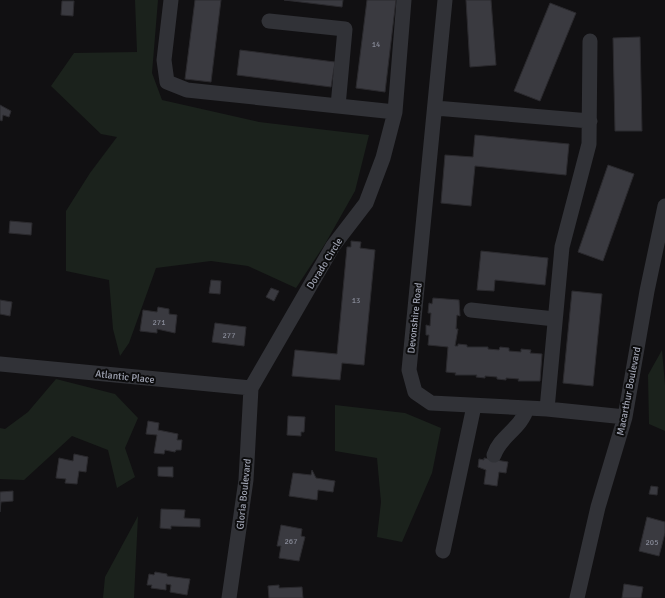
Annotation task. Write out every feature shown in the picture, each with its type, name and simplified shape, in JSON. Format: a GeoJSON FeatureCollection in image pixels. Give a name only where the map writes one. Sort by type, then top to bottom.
{"type":"FeatureCollection","features":[{"type":"Feature","properties":{"kind":"street"},"geometry":{"type":"LineString","coordinates":[[171,0],[164,60],[167,82],[188,90],[395,112]]}},
{"type":"Feature","properties":{"kind":"street","name":"Dorado Circle"},"geometry":{"type":"LineString","coordinates":[[251,388],[333,246],[366,203],[383,158],[395,112],[404,0]]}},
{"type":"Feature","properties":{"kind":"street","name":"Devonshire Road"},"geometry":{"type":"LineString","coordinates":[[445,0],[409,370],[415,392],[431,403],[547,409],[625,417]]}},
{"type":"Feature","properties":{"kind":"street"},"geometry":{"type":"LineString","coordinates":[[269,21],[345,29],[338,106]]}},
{"type":"Feature","properties":{"kind":"street"},"geometry":{"type":"LineString","coordinates":[[547,409],[562,247],[589,144],[590,41]]}},
{"type":"Feature","properties":{"kind":"street"},"geometry":{"type":"LineString","coordinates":[[435,108],[590,121]]}},
{"type":"Feature","properties":{"kind":"street","name":"Macarthur Boulevard"},"geometry":{"type":"LineString","coordinates":[[577,598],[598,507],[625,417],[647,291],[665,206]]}},
{"type":"Feature","properties":{"kind":"street"},"geometry":{"type":"LineString","coordinates":[[471,310],[555,319]]}},
{"type":"Feature","properties":{"kind":"street","name":"Atlantic Place"},"geometry":{"type":"LineString","coordinates":[[0,364],[251,388]]}},
{"type":"Feature","properties":{"kind":"street","name":"Gloria Boulevard"},"geometry":{"type":"LineString","coordinates":[[229,598],[246,480],[251,388]]}},
{"type":"Feature","properties":{"kind":"street"},"geometry":{"type":"LineString","coordinates":[[443,551],[474,406]]}},
{"type":"Feature","properties":{"kind":"street"},"geometry":{"type":"LineString","coordinates":[[494,456],[504,440],[522,422],[527,408]]}},
{"type":"Feature","properties":{"kind":"shaded area"},"geometry":{"type":"Polygon","coordinates":[[[135,0],[158,0],[152,73],[162,100],[259,122],[369,135],[355,191],[325,244],[296,288],[248,266],[211,261],[156,268],[129,343],[120,356],[113,329],[109,280],[66,271],[66,211],[90,173],[117,137],[101,134],[51,86],[74,53],[137,52],[135,0]]]}},
{"type":"Feature","properties":{"kind":"shaded area"},"geometry":{"type":"Polygon","coordinates":[[[662,350],[665,385],[665,431],[649,424],[648,375],[662,350]]]}},
{"type":"Feature","properties":{"kind":"shaded area"},"geometry":{"type":"Polygon","coordinates":[[[56,379],[115,394],[138,418],[125,448],[135,477],[117,488],[108,450],[72,436],[24,480],[0,479],[0,428],[5,429],[28,412],[56,379]]]}},
{"type":"Feature","properties":{"kind":"shaded area"},"geometry":{"type":"Polygon","coordinates":[[[335,405],[405,413],[441,428],[432,473],[402,542],[377,537],[381,502],[377,458],[335,451],[335,405]]]}},
{"type":"Feature","properties":{"kind":"shaded area"},"geometry":{"type":"Polygon","coordinates":[[[138,516],[134,598],[103,598],[105,577],[138,516]]]}},
{"type":"Feature","properties":{"kind":"building"},"geometry":{"type":"Polygon","coordinates":[[[195,0],[221,0],[211,82],[185,79],[195,0]]]}},
{"type":"Feature","properties":{"kind":"building"},"geometry":{"type":"Polygon","coordinates":[[[284,0],[343,0],[342,7],[284,0]]]}},
{"type":"Feature","properties":{"kind":"building"},"geometry":{"type":"Polygon","coordinates":[[[367,0],[396,0],[385,92],[356,88],[367,0]]]}},
{"type":"Feature","properties":{"kind":"building"},"geometry":{"type":"Polygon","coordinates":[[[466,0],[491,0],[496,65],[470,67],[466,0]]]}},
{"type":"Feature","properties":{"kind":"building"},"geometry":{"type":"Polygon","coordinates":[[[62,1],[74,1],[73,16],[61,15],[62,1]]]}},
{"type":"Feature","properties":{"kind":"building"},"geometry":{"type":"Polygon","coordinates":[[[550,3],[576,13],[540,101],[514,91],[550,3]]]}},
{"type":"Feature","properties":{"kind":"building"},"geometry":{"type":"Polygon","coordinates":[[[640,37],[642,131],[615,131],[613,38],[640,37]]]}},
{"type":"Feature","properties":{"kind":"building"},"geometry":{"type":"Polygon","coordinates":[[[240,50],[335,62],[331,87],[237,75],[240,50]]]}},
{"type":"Feature","properties":{"kind":"building"},"geometry":{"type":"Polygon","coordinates":[[[0,105],[11,111],[9,117],[3,115],[2,121],[0,120],[0,105]]]}},
{"type":"Feature","properties":{"kind":"building"},"geometry":{"type":"Polygon","coordinates":[[[475,135],[569,144],[566,175],[475,166],[471,206],[441,203],[445,155],[473,157],[475,135]]]}},
{"type":"Feature","properties":{"kind":"building"},"geometry":{"type":"Polygon","coordinates":[[[608,165],[634,174],[603,261],[578,252],[608,165]]]}},
{"type":"Feature","properties":{"kind":"building"},"geometry":{"type":"Polygon","coordinates":[[[10,221],[32,223],[31,235],[9,233],[10,221]]]}},
{"type":"Feature","properties":{"kind":"building"},"geometry":{"type":"Polygon","coordinates":[[[351,241],[361,242],[360,248],[375,250],[364,365],[342,363],[340,380],[292,376],[295,350],[337,354],[347,247],[351,247],[351,241]]]}},
{"type":"Feature","properties":{"kind":"building"},"geometry":{"type":"Polygon","coordinates":[[[481,251],[548,258],[545,285],[495,280],[494,291],[477,290],[481,251]]]}},
{"type":"Feature","properties":{"kind":"building"},"geometry":{"type":"Polygon","coordinates":[[[211,280],[221,281],[220,294],[209,293],[211,280]]]}},
{"type":"Feature","properties":{"kind":"building"},"geometry":{"type":"Polygon","coordinates":[[[271,288],[279,291],[274,301],[266,297],[271,288]]]}},
{"type":"Feature","properties":{"kind":"building"},"geometry":{"type":"Polygon","coordinates":[[[572,291],[602,294],[593,386],[563,383],[572,291]]]}},
{"type":"Feature","properties":{"kind":"building"},"geometry":{"type":"Polygon","coordinates":[[[433,298],[459,300],[460,316],[457,315],[456,329],[458,329],[455,346],[458,346],[458,344],[467,345],[467,347],[488,347],[488,349],[499,350],[500,347],[509,348],[509,351],[521,352],[521,349],[531,350],[530,353],[542,354],[540,381],[518,381],[519,379],[506,378],[506,380],[497,379],[497,377],[485,376],[485,378],[476,377],[477,375],[455,375],[456,373],[446,372],[448,347],[428,345],[429,335],[426,335],[426,325],[430,326],[431,313],[428,313],[429,303],[432,304],[433,298]]]}},
{"type":"Feature","properties":{"kind":"building"},"geometry":{"type":"Polygon","coordinates":[[[0,300],[12,302],[10,316],[0,314],[0,300]]]}},
{"type":"Feature","properties":{"kind":"building"},"geometry":{"type":"Polygon","coordinates":[[[158,307],[169,309],[169,314],[177,315],[175,333],[157,329],[157,333],[140,331],[143,310],[157,312],[158,307]]]}},
{"type":"Feature","properties":{"kind":"building"},"geometry":{"type":"Polygon","coordinates":[[[215,323],[246,327],[244,346],[212,342],[215,323]]]}},
{"type":"Feature","properties":{"kind":"building"},"geometry":{"type":"Polygon","coordinates":[[[288,416],[305,417],[304,432],[301,432],[301,436],[287,435],[288,416]]]}},
{"type":"Feature","properties":{"kind":"building"},"geometry":{"type":"Polygon","coordinates":[[[148,421],[159,423],[158,430],[178,434],[177,440],[182,440],[181,450],[176,450],[175,452],[165,450],[164,454],[154,453],[157,435],[146,434],[148,421]]]}},
{"type":"Feature","properties":{"kind":"building"},"geometry":{"type":"Polygon","coordinates":[[[74,454],[88,457],[86,472],[79,471],[77,484],[65,483],[66,479],[56,478],[59,458],[73,461],[74,454]]]}},
{"type":"Feature","properties":{"kind":"building"},"geometry":{"type":"Polygon","coordinates":[[[484,458],[508,462],[506,473],[499,472],[497,486],[484,484],[486,470],[478,467],[479,459],[484,460],[484,458]]]}},
{"type":"Feature","properties":{"kind":"building"},"geometry":{"type":"Polygon","coordinates":[[[158,467],[173,467],[173,477],[158,476],[158,467]]]}},
{"type":"Feature","properties":{"kind":"building"},"geometry":{"type":"Polygon","coordinates":[[[312,470],[316,478],[335,481],[333,492],[318,490],[317,500],[289,496],[293,473],[311,475],[312,470]]]}},
{"type":"Feature","properties":{"kind":"building"},"geometry":{"type":"Polygon","coordinates":[[[651,486],[658,487],[657,495],[649,494],[651,486]]]}},
{"type":"Feature","properties":{"kind":"building"},"geometry":{"type":"Polygon","coordinates":[[[13,491],[13,501],[1,502],[0,512],[0,492],[13,491]]]}},
{"type":"Feature","properties":{"kind":"building"},"geometry":{"type":"Polygon","coordinates":[[[161,509],[185,510],[184,518],[200,519],[200,527],[171,526],[171,529],[160,528],[161,509]]]}},
{"type":"Feature","properties":{"kind":"building"},"geometry":{"type":"Polygon","coordinates":[[[647,517],[665,522],[665,533],[659,556],[639,551],[647,517]]]}},
{"type":"Feature","properties":{"kind":"building"},"geometry":{"type":"Polygon","coordinates":[[[281,525],[302,529],[301,536],[305,537],[299,561],[279,558],[281,546],[277,546],[281,525]]]}},
{"type":"Feature","properties":{"kind":"building"},"geometry":{"type":"Polygon","coordinates":[[[155,572],[167,574],[167,576],[190,579],[187,595],[170,592],[171,585],[166,584],[166,590],[151,588],[152,585],[147,585],[149,574],[154,575],[155,572]]]}},
{"type":"Feature","properties":{"kind":"building"},"geometry":{"type":"Polygon","coordinates":[[[624,584],[643,587],[641,598],[622,598],[624,584]]]}},
{"type":"Feature","properties":{"kind":"building"},"geometry":{"type":"Polygon","coordinates":[[[279,585],[279,588],[302,587],[303,598],[269,598],[268,586],[279,585]]]}}]}
